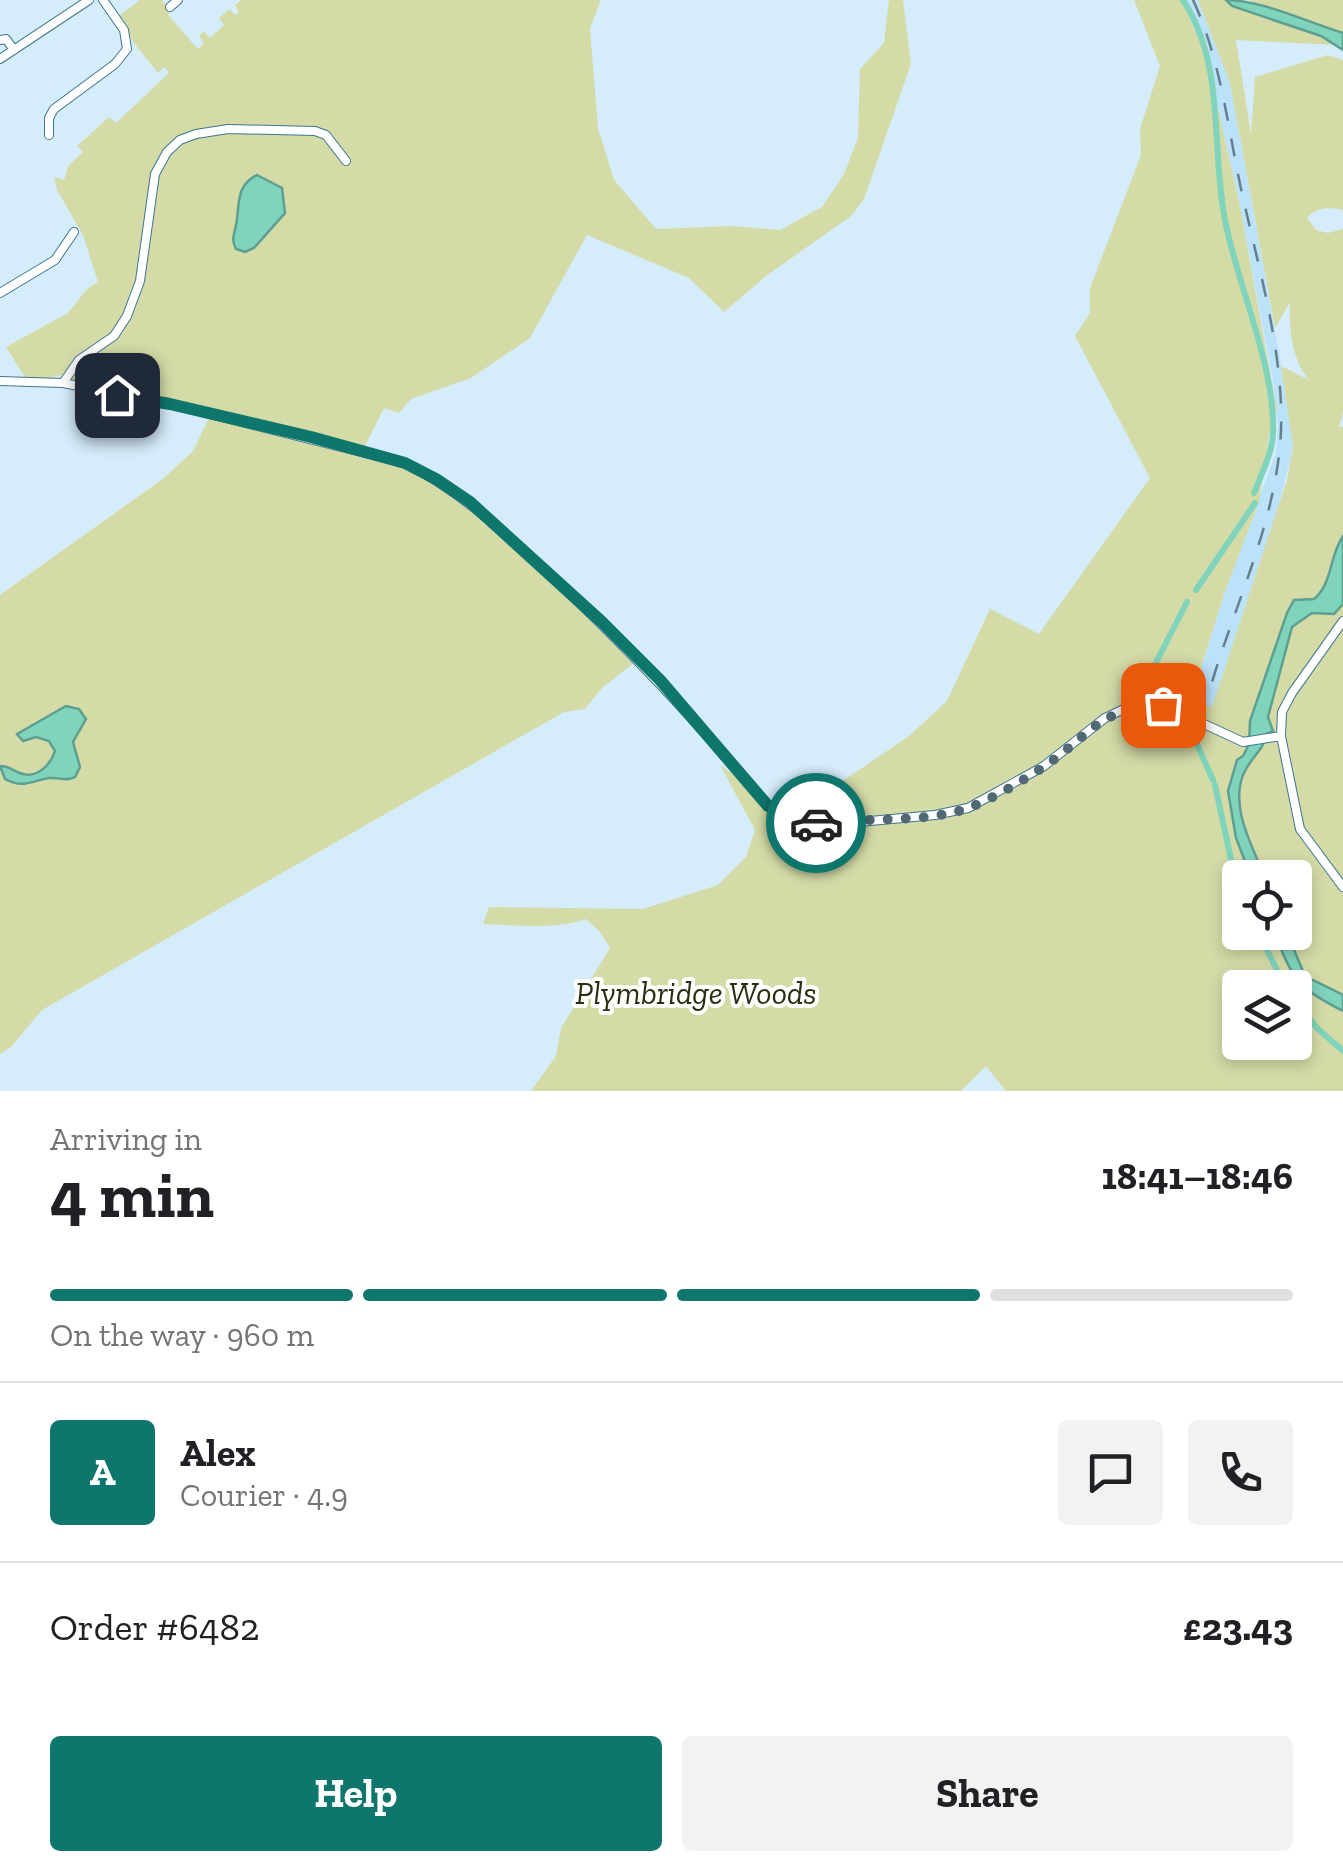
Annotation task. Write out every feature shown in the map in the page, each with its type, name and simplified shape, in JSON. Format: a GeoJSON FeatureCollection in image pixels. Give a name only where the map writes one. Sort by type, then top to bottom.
{"type":"FeatureCollection","features":[{"type":"Feature","properties":{"kind":"street"},"geometry":{"type":"LineString","coordinates":[[0,60],[89,0]]}},
{"type":"Feature","properties":{"kind":"street"},"geometry":{"type":"LineString","coordinates":[[49,135],[49,118],[54,108],[115,64],[127,48],[124,30],[104,0]]}},
{"type":"Feature","properties":{"kind":"street"},"geometry":{"type":"LineString","coordinates":[[170,7],[178,0]]}},
{"type":"Feature","properties":{"kind":"street"},"geometry":{"type":"LineString","coordinates":[[0,40],[6,39],[14,50]]}},
{"type":"Feature","properties":{"kind":"street"},"geometry":{"type":"LineString","coordinates":[[63,382],[79,360],[114,336],[127,316],[140,281],[155,174],[166,152],[180,140],[228,129],[317,132],[326,135],[346,162]]}},
{"type":"Feature","properties":{"kind":"street"},"geometry":{"type":"LineString","coordinates":[[0,293],[54,260],[63,242],[74,232]]}},
{"type":"Feature","properties":{"kind":"street"},"geometry":{"type":"LineString","coordinates":[[0,382],[63,382],[311,437],[405,463],[436,479],[470,502],[602,622],[660,680],[768,806],[792,818],[827,824],[935,815],[968,808],[1044,766],[1105,718],[1128,708],[1163,705],[1243,742],[1276,737]]}},
{"type":"Feature","properties":{"kind":"street"},"geometry":{"type":"LineString","coordinates":[[1343,621],[1292,693],[1276,737],[1300,830],[1343,886]]}},
{"type":"Feature","properties":{"kind":"shaded area"},"geometry":{"type":"Polygon","coordinates":[[[1182,0],[1198,0],[1230,83],[1293,446],[1274,527],[1212,708],[1191,701],[1224,594],[1276,452],[1278,425],[1240,206],[1207,59],[1182,0]]]}},
{"type":"Feature","properties":{"kind":"shaded area"},"geometry":{"type":"Polygon","coordinates":[[[1226,0],[1269,8],[1343,33],[1343,50],[1321,36],[1232,6],[1226,0]]]}},
{"type":"Feature","properties":{"kind":"shaded area"},"geometry":{"type":"Polygon","coordinates":[[[257,175],[282,188],[285,213],[254,248],[245,252],[236,249],[233,237],[242,190],[257,175]]]}},
{"type":"Feature","properties":{"kind":"shaded area"},"geometry":{"type":"Polygon","coordinates":[[[1343,536],[1343,604],[1334,614],[1312,613],[1292,627],[1268,717],[1273,731],[1266,734],[1241,782],[1240,810],[1258,860],[1244,860],[1236,838],[1228,791],[1237,760],[1249,744],[1250,721],[1287,613],[1294,600],[1314,599],[1320,593],[1343,536]]]}},
{"type":"Feature","properties":{"kind":"shaded area"},"geometry":{"type":"Polygon","coordinates":[[[66,706],[79,709],[86,719],[73,742],[80,767],[75,777],[22,784],[5,779],[0,766],[29,775],[47,765],[55,751],[49,741],[36,737],[23,741],[17,734],[66,706]]]}},
{"type":"Feature","properties":{"kind":"shaded area"},"geometry":{"type":"Polygon","coordinates":[[[1282,950],[1294,950],[1302,970],[1292,970],[1282,950]]]}},
{"type":"Feature","properties":{"kind":"shaded area"},"geometry":{"type":"Polygon","coordinates":[[[1312,980],[1343,995],[1343,1011],[1315,995],[1312,980]]]}},
{"type":"Feature","properties":{"kind":"green space"},"geometry":{"type":"Polygon","coordinates":[[[140,0],[162,0],[171,11],[168,15],[198,49],[204,43],[199,36],[204,31],[210,38],[224,25],[219,18],[230,9],[235,15],[239,12],[235,5],[241,0],[601,0],[590,28],[598,128],[614,180],[656,229],[731,226],[780,230],[822,207],[844,174],[858,138],[860,69],[884,43],[889,0],[903,0],[911,64],[864,199],[851,216],[766,276],[724,312],[689,278],[587,235],[530,338],[471,378],[411,399],[399,413],[384,408],[362,452],[400,466],[452,494],[575,602],[635,662],[602,688],[585,709],[564,712],[42,1010],[11,1047],[0,1054],[0,595],[164,478],[193,451],[209,418],[151,406],[150,396],[75,384],[63,375],[28,382],[6,347],[68,313],[87,289],[98,282],[83,235],[57,190],[54,177],[64,180],[68,166],[83,152],[77,146],[109,117],[116,123],[169,73],[164,67],[158,73],[133,42],[120,15],[140,0]]]}},
{"type":"Feature","properties":{"kind":"green space","name":"Plymbridge Woods"},"geometry":{"type":"Polygon","coordinates":[[[1134,0],[1182,0],[1207,59],[1240,206],[1277,411],[1271,424],[1259,502],[1224,594],[1191,700],[1212,707],[1287,480],[1293,446],[1281,366],[1309,380],[1293,344],[1290,302],[1275,328],[1230,83],[1198,0],[1226,0],[1232,6],[1321,36],[1335,45],[1236,40],[1251,134],[1255,77],[1328,55],[1343,60],[1343,210],[1324,209],[1307,218],[1316,230],[1328,233],[1343,229],[1343,413],[1339,427],[1343,427],[1343,536],[1323,591],[1287,613],[1250,721],[1249,744],[1237,760],[1228,791],[1236,838],[1244,860],[1222,860],[1222,950],[1282,950],[1293,970],[1222,970],[1222,1060],[1312,1060],[1312,992],[1343,1011],[1343,1091],[1006,1091],[986,1066],[961,1091],[531,1091],[556,1056],[561,1028],[610,948],[586,919],[548,926],[483,924],[489,907],[643,909],[718,885],[746,857],[755,830],[720,765],[777,806],[812,802],[909,736],[947,701],[990,609],[1039,634],[1150,478],[1075,336],[1090,313],[1090,288],[1141,155],[1140,129],[1160,66],[1134,0]]]}},
{"type":"Feature","properties":{"kind":"green space"},"geometry":{"type":"Polygon","coordinates":[[[1249,0],[1343,0],[1343,33],[1267,9],[1249,0]]]}},
{"type":"Feature","properties":{"kind":"green space"},"geometry":{"type":"Polygon","coordinates":[[[1343,604],[1343,995],[1312,980],[1312,970],[1302,970],[1294,950],[1312,950],[1312,860],[1258,860],[1239,802],[1243,773],[1265,743],[1292,627],[1312,613],[1334,614],[1343,604]]]}},
{"type":"Feature","properties":{"kind":"waterway"},"geometry":{"type":"LineString","coordinates":[[1183,0],[1206,53],[1226,225],[1269,383],[1272,442],[1254,493]]}},
{"type":"Feature","properties":{"kind":"waterway"},"geometry":{"type":"LineString","coordinates":[[1196,590],[1255,503]]}},
{"type":"Feature","properties":{"kind":"waterway"},"geometry":{"type":"LineString","coordinates":[[1176,697],[1154,692],[1146,682],[1187,602]]}},
{"type":"Feature","properties":{"kind":"waterway"},"geometry":{"type":"LineString","coordinates":[[1186,720],[1213,780]]}},
{"type":"Feature","properties":{"kind":"waterway"},"geometry":{"type":"LineString","coordinates":[[1215,785],[1231,860]]}},
{"type":"Feature","properties":{"kind":"waterway"},"geometry":{"type":"LineString","coordinates":[[1267,950],[1277,970]]}},
{"type":"Feature","properties":{"kind":"waterway"},"geometry":{"type":"LineString","coordinates":[[1312,1022],[1343,1051]]}},
{"type":"Feature","properties":{"kind":"railway"},"geometry":{"type":"LineString","coordinates":[[1193,0],[1216,67],[1263,284],[1276,354],[1281,422],[1267,517],[1208,696]]}},
{"type":"Feature","properties":{"kind":"way so far"},"geometry":{"type":"LineString","coordinates":[[816,823],[935,815],[968,808],[1044,766],[1105,718],[1128,708],[1163,705]]}},
{"type":"Feature","properties":{"kind":"route"},"geometry":{"type":"LineString","coordinates":[[117,395],[311,437],[405,463],[436,479],[470,502],[602,622],[660,680],[768,806],[792,818],[816,823]]}}]}
